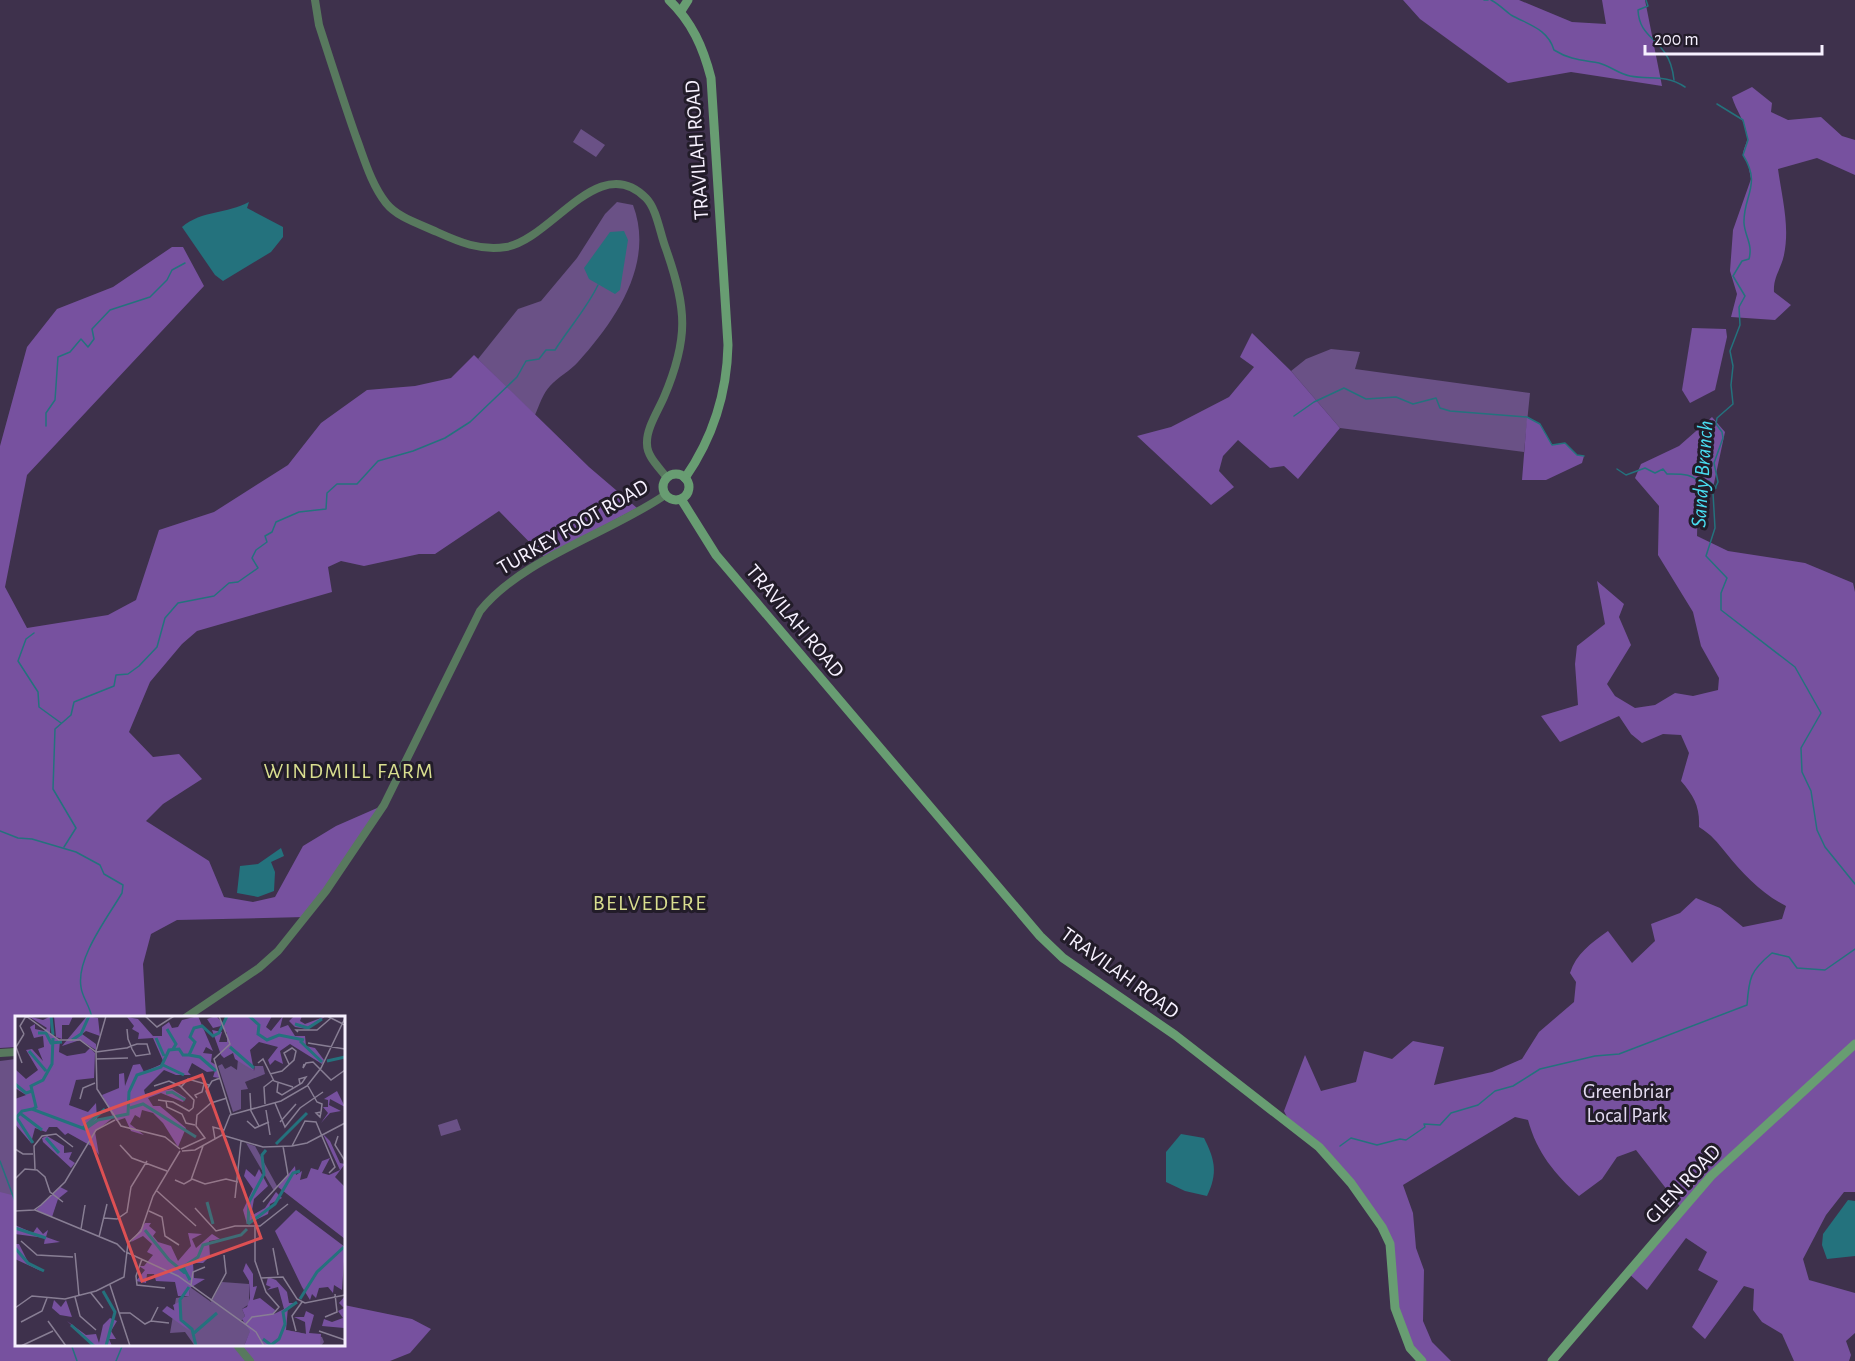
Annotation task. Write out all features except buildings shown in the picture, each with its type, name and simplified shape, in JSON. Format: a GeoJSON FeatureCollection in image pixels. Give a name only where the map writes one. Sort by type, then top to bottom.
{"type":"FeatureCollection","features":[{"type":"Feature","properties":{"kind":"main road","name":"TRAVILAH ROAD"},"geometry":{"type":"LineString","coordinates":[[669,0],[681,11],[699,40],[711,78],[728,345],[725,385],[720,406],[698,460],[685,478]]}},
{"type":"Feature","properties":{"kind":"main road"},"geometry":{"type":"LineString","coordinates":[[681,11],[688,0]]}},
{"type":"Feature","properties":{"kind":"main road"},"geometry":{"type":"LineString","coordinates":[[677,475],[685,478],[688,489],[681,499],[672,500],[665,495],[663,485],[667,478],[677,475]]}},
{"type":"Feature","properties":{"kind":"main road","name":"TRAVILAH ROAD"},"geometry":{"type":"LineString","coordinates":[[681,499],[716,555],[1040,936],[1062,958],[1167,1029],[1306,1135],[1344,1176],[1382,1227],[1390,1244],[1395,1308],[1410,1347],[1422,1361]]}},
{"type":"Feature","properties":{"kind":"main road","name":"GLEN ROAD"},"geometry":{"type":"LineString","coordinates":[[1552,1361],[1711,1176],[1855,1044]]}},
{"type":"Feature","properties":{"kind":"street"},"geometry":{"type":"LineString","coordinates":[[315,0],[319,25],[369,171],[385,202],[400,214],[470,246],[505,247],[521,243],[538,233],[579,199],[595,188],[607,184],[631,188],[647,200],[673,271],[684,324],[678,361],[647,440],[649,454],[667,478]]}},
{"type":"Feature","properties":{"kind":"street","name":"TURKEY FOOT ROAD"},"geometry":{"type":"LineString","coordinates":[[187,1016],[218,997],[272,957],[326,891],[384,804],[462,645],[488,601],[502,588],[523,575],[665,495]]}},
{"type":"Feature","properties":{"kind":"street"},"geometry":{"type":"LineString","coordinates":[[0,1053],[15,1052]]}},
{"type":"Feature","properties":{"kind":"street"},"geometry":{"type":"LineString","coordinates":[[239,1348],[250,1361]]}},
{"type":"Feature","properties":{"kind":"shaded area"},"geometry":{"type":"Polygon","coordinates":[[[581,129],[605,145],[596,157],[573,142],[581,129]]]}},
{"type":"Feature","properties":{"kind":"shaded area"},"geometry":{"type":"Polygon","coordinates":[[[249,202],[247,208],[283,227],[283,237],[271,252],[223,281],[215,275],[182,227],[206,215],[249,202]]]}},
{"type":"Feature","properties":{"kind":"shaded area"},"geometry":{"type":"Polygon","coordinates":[[[617,202],[633,205],[639,227],[639,248],[628,289],[606,328],[575,365],[548,389],[535,415],[478,359],[518,309],[541,301],[577,258],[605,214],[617,202]]]}},
{"type":"Feature","properties":{"kind":"shaded area"},"geometry":{"type":"Polygon","coordinates":[[[624,231],[628,240],[620,290],[615,294],[589,279],[584,268],[610,232],[624,231]]]}},
{"type":"Feature","properties":{"kind":"shaded area"},"geometry":{"type":"Polygon","coordinates":[[[1331,349],[1360,352],[1355,369],[1530,393],[1524,452],[1340,428],[1291,371],[1306,359],[1331,349]]]}},
{"type":"Feature","properties":{"kind":"shaded area"},"geometry":{"type":"Polygon","coordinates":[[[281,848],[284,856],[271,862],[275,872],[274,891],[258,897],[237,893],[240,866],[258,864],[281,848]]]}},
{"type":"Feature","properties":{"kind":"shaded area"},"geometry":{"type":"Polygon","coordinates":[[[15,1059],[15,1345],[0,1361],[0,1061],[15,1059]]]}},
{"type":"Feature","properties":{"kind":"shaded area"},"geometry":{"type":"Polygon","coordinates":[[[457,1119],[461,1130],[441,1136],[438,1125],[457,1119]]]}},
{"type":"Feature","properties":{"kind":"shaded area"},"geometry":{"type":"Polygon","coordinates":[[[1181,1134],[1204,1138],[1208,1146],[1213,1160],[1214,1173],[1207,1196],[1185,1191],[1166,1182],[1166,1152],[1181,1134]]]}},
{"type":"Feature","properties":{"kind":"shaded area"},"geometry":{"type":"Polygon","coordinates":[[[1848,1200],[1855,1201],[1855,1256],[1827,1259],[1822,1245],[1823,1234],[1848,1200]]]}},
{"type":"Feature","properties":{"kind":"green space"},"geometry":{"type":"Polygon","coordinates":[[[1403,0],[1519,0],[1572,22],[1606,24],[1602,0],[1645,0],[1662,86],[1571,72],[1508,83],[1420,19],[1403,0]]]}},
{"type":"Feature","properties":{"kind":"green space"},"geometry":{"type":"Polygon","coordinates":[[[1752,87],[1772,103],[1771,112],[1788,120],[1821,117],[1842,136],[1855,140],[1855,175],[1817,158],[1778,169],[1785,212],[1786,244],[1774,292],[1791,305],[1775,320],[1731,317],[1737,294],[1730,271],[1733,230],[1751,179],[1748,164],[1743,155],[1747,139],[1746,132],[1732,97],[1752,87]]]}},
{"type":"Feature","properties":{"kind":"green space"},"geometry":{"type":"Polygon","coordinates":[[[172,247],[183,247],[204,286],[27,475],[5,587],[27,628],[108,615],[136,600],[159,530],[214,512],[288,465],[321,423],[367,390],[415,386],[451,378],[474,355],[589,467],[637,508],[544,557],[499,511],[435,554],[419,554],[364,566],[341,561],[328,567],[332,592],[197,631],[182,644],[150,682],[129,732],[153,757],[179,754],[202,779],[163,804],[146,821],[209,861],[224,897],[253,902],[275,897],[303,846],[336,826],[384,805],[305,917],[177,920],[151,934],[143,964],[146,1016],[15,1016],[15,1047],[0,1048],[0,446],[27,347],[57,309],[113,287],[172,247]]]}},
{"type":"Feature","properties":{"kind":"green space"},"geometry":{"type":"Polygon","coordinates":[[[1692,328],[1726,329],[1727,337],[1715,390],[1690,403],[1682,390],[1692,328]]]}},
{"type":"Feature","properties":{"kind":"green space"},"geometry":{"type":"Polygon","coordinates":[[[1252,333],[1291,371],[1340,428],[1298,479],[1284,466],[1270,468],[1238,440],[1223,456],[1219,471],[1234,487],[1211,505],[1137,436],[1171,427],[1229,397],[1254,367],[1240,357],[1252,333]]]}},
{"type":"Feature","properties":{"kind":"green space"},"geometry":{"type":"Polygon","coordinates":[[[1527,417],[1540,424],[1552,445],[1565,443],[1577,455],[1584,456],[1582,463],[1546,480],[1522,480],[1527,417]]]}},
{"type":"Feature","properties":{"kind":"green space","name":"Greenbriar Local Park"},"geometry":{"type":"Polygon","coordinates":[[[1712,417],[1725,432],[1713,488],[1698,498],[1697,536],[1728,551],[1805,563],[1853,583],[1855,592],[1855,1192],[1844,1192],[1826,1215],[1803,1259],[1809,1280],[1855,1293],[1855,1333],[1846,1341],[1851,1355],[1849,1361],[1794,1361],[1782,1334],[1762,1322],[1753,1310],[1754,1289],[1744,1286],[1705,1339],[1692,1327],[1718,1281],[1698,1270],[1707,1252],[1686,1238],[1647,1290],[1628,1273],[1682,1209],[1636,1150],[1617,1157],[1602,1179],[1579,1196],[1548,1162],[1536,1143],[1528,1120],[1515,1117],[1403,1185],[1413,1213],[1416,1248],[1424,1270],[1423,1321],[1432,1342],[1451,1361],[1422,1361],[1416,1356],[1395,1308],[1390,1244],[1351,1183],[1290,1123],[1284,1111],[1305,1055],[1321,1091],[1356,1082],[1364,1051],[1392,1059],[1413,1041],[1444,1047],[1434,1085],[1492,1072],[1522,1059],[1539,1032],[1574,1002],[1576,982],[1570,973],[1573,966],[1585,949],[1608,931],[1632,963],[1655,941],[1651,924],[1680,913],[1696,898],[1720,908],[1743,927],[1782,919],[1786,906],[1753,883],[1714,839],[1699,827],[1695,802],[1681,781],[1689,753],[1681,735],[1663,734],[1642,743],[1631,734],[1619,716],[1560,742],[1541,716],[1578,705],[1575,664],[1577,646],[1605,624],[1597,581],[1624,604],[1619,617],[1631,645],[1607,684],[1615,696],[1635,708],[1655,705],[1675,693],[1693,696],[1718,690],[1719,678],[1701,646],[1693,612],[1658,555],[1659,506],[1635,478],[1641,464],[1679,446],[1712,417]]]}},
{"type":"Feature","properties":{"kind":"green space"},"geometry":{"type":"Polygon","coordinates":[[[0,1192],[15,1196],[15,1346],[345,1346],[345,1305],[412,1319],[431,1329],[410,1353],[390,1361],[0,1361],[0,1192]]]}},
{"type":"Feature","properties":{"kind":"waterway","name":"Sandy Branch"},"geometry":{"type":"LineString","coordinates":[[1491,0],[1511,15],[1543,32],[1554,50],[1565,56],[1599,63],[1626,75],[1671,80],[1685,87]]}},
{"type":"Feature","properties":{"kind":"waterway"},"geometry":{"type":"LineString","coordinates":[[1646,0],[1648,6],[1638,10],[1641,24],[1667,56],[1674,80]]}},
{"type":"Feature","properties":{"kind":"waterway","name":"Sandy Branch"},"geometry":{"type":"LineString","coordinates":[[1717,104],[1743,120],[1748,140],[1743,155],[1751,174],[1751,183],[1744,223],[1750,254],[1749,259],[1742,261],[1733,276],[1745,296],[1739,307],[1740,325],[1730,351],[1733,366],[1731,385],[1733,404],[1717,418],[1716,424],[1723,438],[1714,463],[1718,482],[1713,493],[1715,528],[1706,556],[1727,578],[1721,593],[1721,610],[1795,667],[1821,713],[1801,748],[1802,772],[1811,791],[1817,830],[1825,847],[1855,884]]}},
{"type":"Feature","properties":{"kind":"waterway"},"geometry":{"type":"LineString","coordinates":[[46,426],[46,413],[55,400],[58,357],[70,352],[81,339],[88,347],[94,339],[92,329],[110,310],[150,297],[167,280],[172,270],[185,263]]}},
{"type":"Feature","properties":{"kind":"waterway"},"geometry":{"type":"LineString","coordinates":[[64,847],[76,828],[53,789],[55,729],[71,715],[74,702],[114,686],[116,675],[128,674],[139,666],[157,647],[165,618],[178,603],[214,596],[229,583],[238,582],[258,568],[252,558],[256,550],[267,542],[265,536],[272,532],[276,522],[299,512],[326,509],[327,493],[337,484],[357,484],[378,461],[413,451],[445,438],[470,422],[517,377],[526,361],[539,359],[546,350],[555,350],[598,285]]}},
{"type":"Feature","properties":{"kind":"waterway"},"geometry":{"type":"LineString","coordinates":[[1294,416],[1314,402],[1344,388],[1366,399],[1396,397],[1413,404],[1436,398],[1440,408],[1450,411],[1527,417],[1540,424],[1552,445],[1565,443],[1577,455],[1584,456]]}},
{"type":"Feature","properties":{"kind":"waterway"},"geometry":{"type":"LineString","coordinates":[[1617,469],[1626,475],[1645,468],[1655,473],[1663,469],[1667,474],[1691,476],[1702,485],[1709,481],[1716,488]]}},
{"type":"Feature","properties":{"kind":"waterway"},"geometry":{"type":"LineString","coordinates":[[34,633],[26,639],[18,661],[38,692],[39,707],[61,723]]}},
{"type":"Feature","properties":{"kind":"waterway"},"geometry":{"type":"LineString","coordinates":[[0,831],[18,838],[32,839],[76,852],[100,865],[104,874],[123,885],[122,893],[94,938],[83,963],[81,987],[92,1016]]}},
{"type":"Feature","properties":{"kind":"waterway"},"geometry":{"type":"LineString","coordinates":[[1340,1146],[1351,1138],[1377,1145],[1400,1139],[1406,1140],[1425,1127],[1424,1124],[1440,1125],[1451,1113],[1478,1105],[1495,1091],[1513,1086],[1540,1069],[1595,1056],[1619,1054],[1747,1005],[1752,976],[1759,965],[1772,953],[1789,957],[1797,968],[1825,970],[1855,949]]}},
{"type":"Feature","properties":{"kind":"waterway"},"geometry":{"type":"LineString","coordinates":[[0,1161],[15,1201]]}},
{"type":"Feature","properties":{"kind":"waterway"},"geometry":{"type":"LineString","coordinates":[[72,1346],[77,1361]]}},
{"type":"Feature","properties":{"kind":"waterway"},"geometry":{"type":"LineString","coordinates":[[116,1361],[122,1346]]}},
{"type":"Feature","properties":{"kind":"district","name":"WINDMILL FARM"},"geometry":{"type":"Point","coordinates":[349,771]}},
{"type":"Feature","properties":{"kind":"district","name":"BELVEDERE"},"geometry":{"type":"Point","coordinates":[650,903]}}]}
